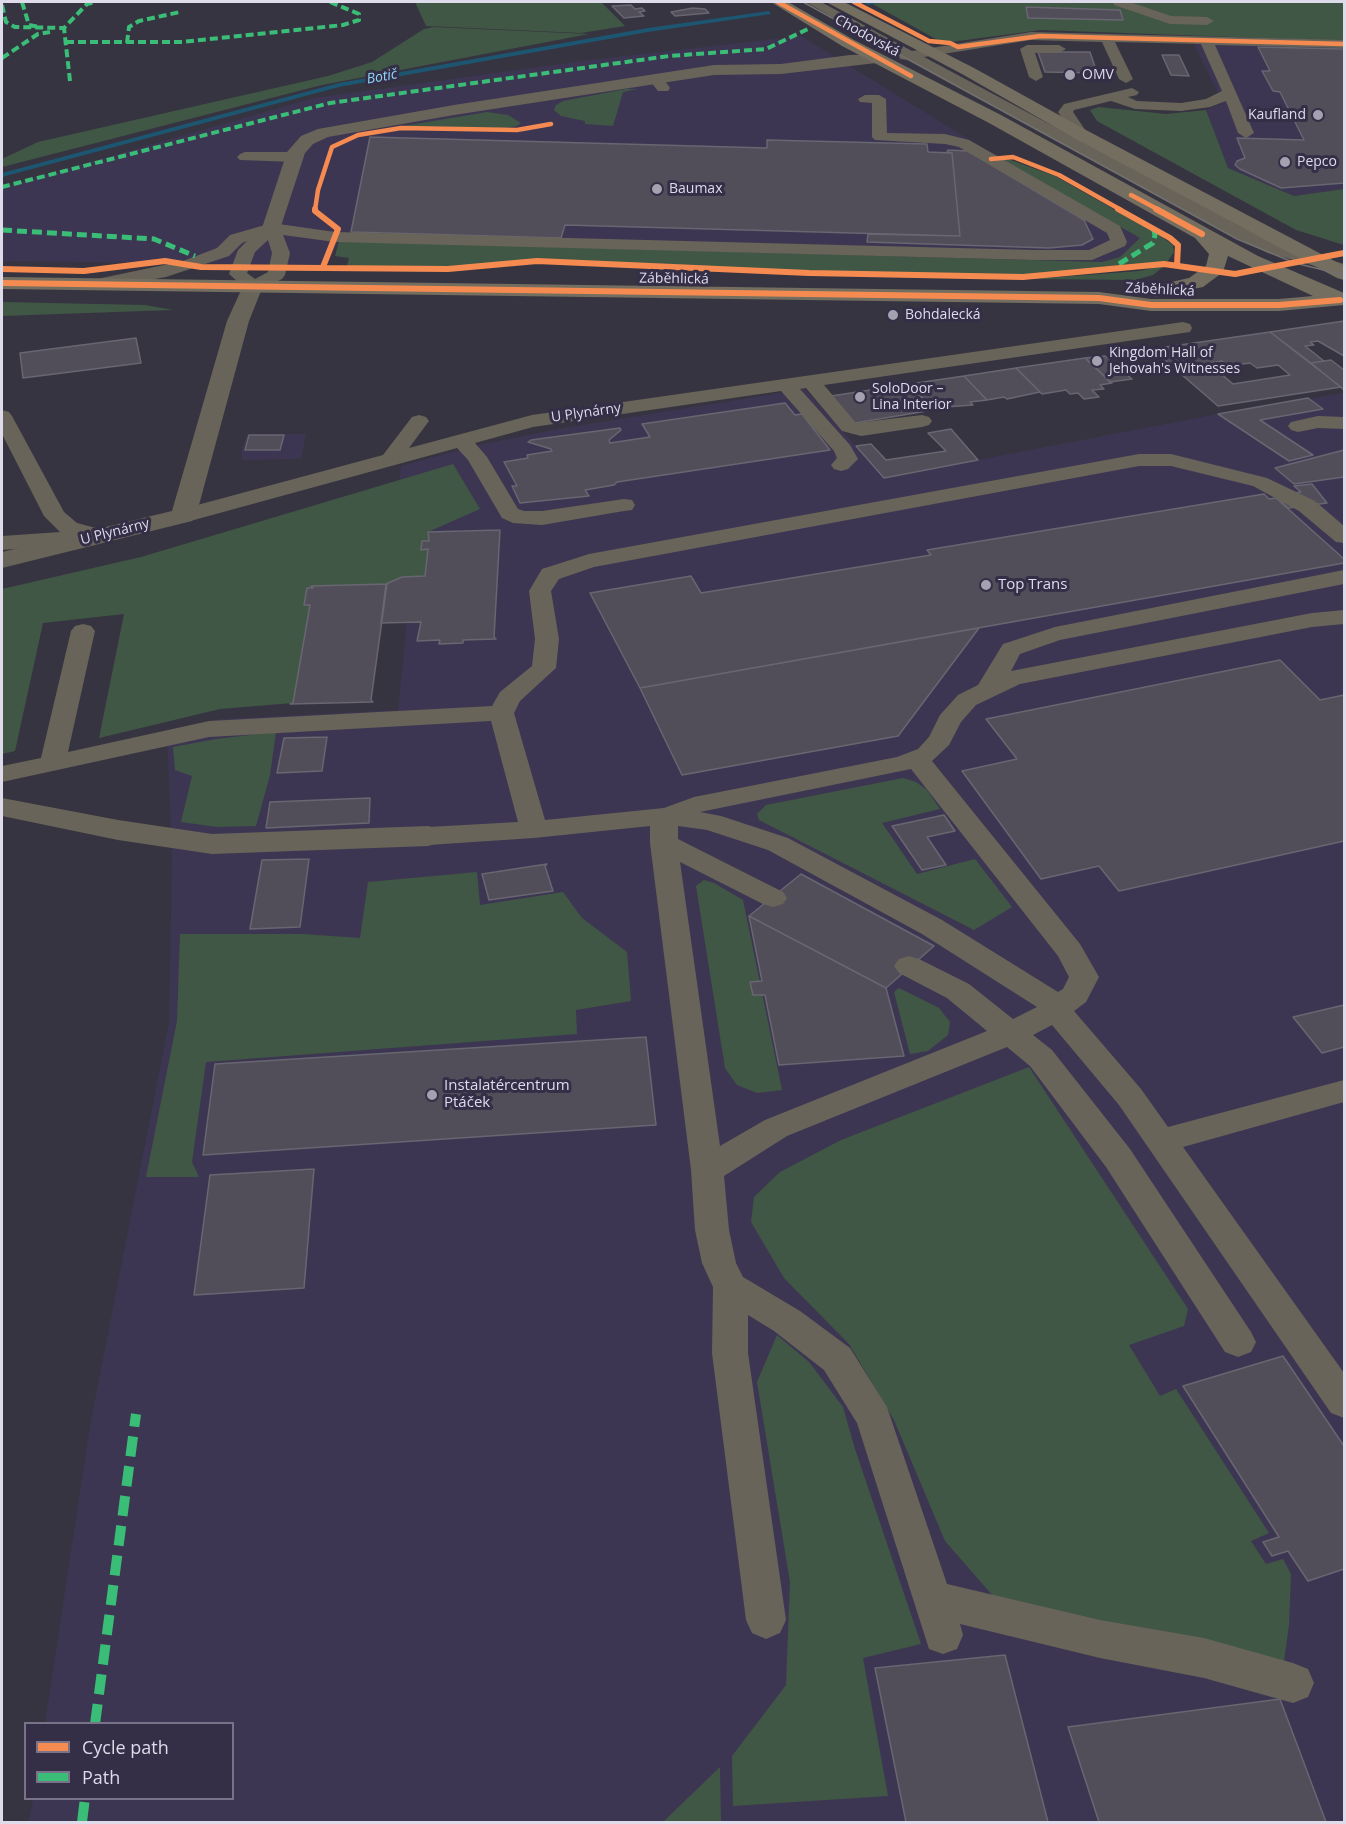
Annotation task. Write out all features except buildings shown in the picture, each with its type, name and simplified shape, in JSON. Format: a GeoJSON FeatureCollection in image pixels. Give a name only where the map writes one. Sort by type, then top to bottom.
{"type":"FeatureCollection","features":[{"type":"Feature","properties":{"kind":"main road","name":"Chodovská"},"geometry":{"type":"LineString","coordinates":[[778,2],[1202,234],[1312,288]]}},
{"type":"Feature","properties":{"kind":"main road","name":"Chodovská"},"geometry":{"type":"LineString","coordinates":[[832,2],[963,68],[1080,134],[1335,266],[1344,274]]}},
{"type":"Feature","properties":{"kind":"main road"},"geometry":{"type":"LineString","coordinates":[[1156,291],[1196,283],[1216,268],[1220,258],[1219,253],[1202,234]]}},
{"type":"Feature","properties":{"kind":"main road","name":"Záběhlická"},"geometry":{"type":"LineString","coordinates":[[2,283],[1099,298],[1152,305],[1280,305],[1343,298]]}},
{"type":"Feature","properties":{"kind":"main road","name":"Záběhlická"},"geometry":{"type":"LineString","coordinates":[[1099,298],[1156,291],[1312,288],[1343,298]]}},
{"type":"Feature","properties":{"kind":"street"},"geometry":{"type":"LineString","coordinates":[[272,228],[295,157],[307,140],[324,133],[354,126],[659,83],[679,75],[809,77],[867,69],[879,59]]}},
{"type":"Feature","properties":{"kind":"street"},"geometry":{"type":"LineString","coordinates":[[183,516],[238,321],[253,286]]}},
{"type":"Feature","properties":{"kind":"street","name":"U Plynárny"},"geometry":{"type":"LineString","coordinates":[[2,560],[183,516]]}},
{"type":"Feature","properties":{"kind":"street"},"geometry":{"type":"LineString","coordinates":[[2,807],[118,830],[212,844],[428,836]]}},
{"type":"Feature","properties":{"kind":"lane"},"geometry":{"type":"LineString","coordinates":[[812,2],[1234,230],[1274,249],[1335,266]]}},
{"type":"Feature","properties":{"kind":"lane"},"geometry":{"type":"LineString","coordinates":[[1119,2],[1170,20],[1226,22]]}},
{"type":"Feature","properties":{"kind":"lane"},"geometry":{"type":"LineString","coordinates":[[879,59],[1031,36],[1109,44]]}},
{"type":"Feature","properties":{"kind":"lane"},"geometry":{"type":"LineString","coordinates":[[1206,40],[1246,133]]}},
{"type":"Feature","properties":{"kind":"lane"},"geometry":{"type":"LineString","coordinates":[[1036,77],[1027,49],[1206,40],[1344,44]]}},
{"type":"Feature","properties":{"kind":"lane"},"geometry":{"type":"LineString","coordinates":[[1080,134],[1065,112],[1069,107],[1113,97],[1129,85],[1109,44]]}},
{"type":"Feature","properties":{"kind":"lane"},"geometry":{"type":"LineString","coordinates":[[1113,97],[1135,105],[1181,107],[1210,103],[1230,93]]}},
{"type":"Feature","properties":{"kind":"lane"},"geometry":{"type":"LineString","coordinates":[[1068,94],[1083,102]]}},
{"type":"Feature","properties":{"kind":"lane"},"geometry":{"type":"LineString","coordinates":[[97,284],[160,273],[189,265],[223,252],[236,239],[272,228],[334,237],[1035,255],[1092,255],[1119,243],[1114,230],[964,143],[945,139],[880,137],[879,99],[865,99]]}},
{"type":"Feature","properties":{"kind":"lane"},"geometry":{"type":"LineString","coordinates":[[245,157],[295,157]]}},
{"type":"Feature","properties":{"kind":"lane"},"geometry":{"type":"LineString","coordinates":[[272,228],[281,253],[276,275],[253,286],[238,274],[247,250],[272,228]]}},
{"type":"Feature","properties":{"kind":"lane","name":"U Plynárny"},"geometry":{"type":"LineString","coordinates":[[183,516],[532,421],[1183,328]]}},
{"type":"Feature","properties":{"kind":"lane"},"geometry":{"type":"LineString","coordinates":[[811,381],[849,427],[861,430],[922,421]]}},
{"type":"Feature","properties":{"kind":"lane"},"geometry":{"type":"LineString","coordinates":[[785,384],[843,449],[848,459],[841,465]]}},
{"type":"Feature","properties":{"kind":"lane"},"geometry":{"type":"LineString","coordinates":[[2,416],[55,516],[69,528],[99,536]]}},
{"type":"Feature","properties":{"kind":"lane"},"geometry":{"type":"LineString","coordinates":[[391,458],[419,421]]}},
{"type":"Feature","properties":{"kind":"lane"},"geometry":{"type":"LineString","coordinates":[[1298,426],[1344,423]]}},
{"type":"Feature","properties":{"kind":"lane"},"geometry":{"type":"LineString","coordinates":[[887,426],[903,443]]}},
{"type":"Feature","properties":{"kind":"lane"},"geometry":{"type":"LineString","coordinates":[[461,440],[477,457],[510,513],[520,518],[542,518],[624,505]]}},
{"type":"Feature","properties":{"kind":"lane"},"geometry":{"type":"LineString","coordinates":[[534,830],[501,713],[509,697],[544,668],[547,639],[540,591],[550,574],[589,561],[1140,460],[1171,460],[1260,482],[1307,506],[1344,537]]}},
{"type":"Feature","properties":{"kind":"lane"},"geometry":{"type":"LineString","coordinates":[[2,543],[99,536]]}},
{"type":"Feature","properties":{"kind":"lane"},"geometry":{"type":"LineString","coordinates":[[988,688],[1011,649],[1055,634],[1344,578]]}},
{"type":"Feature","properties":{"kind":"lane"},"geometry":{"type":"LineString","coordinates":[[664,830],[694,806],[904,763],[927,754],[940,740],[948,720],[967,700],[1013,678],[1312,620],[1344,617]]}},
{"type":"Feature","properties":{"kind":"lane"},"geometry":{"type":"LineString","coordinates":[[53,763],[83,631]]}},
{"type":"Feature","properties":{"kind":"lane"},"geometry":{"type":"LineString","coordinates":[[2,774],[209,729],[501,713]]}},
{"type":"Feature","properties":{"kind":"lane"},"geometry":{"type":"LineString","coordinates":[[707,1170],[776,1128],[1010,1033],[1056,1010],[1075,995],[1084,977],[1070,951],[916,758]]}},
{"type":"Feature","properties":{"kind":"lane"},"geometry":{"type":"LineString","coordinates":[[428,836],[534,830],[664,830],[711,822],[778,844],[932,927],[1048,1000],[1130,1097],[1344,1402]]}},
{"type":"Feature","properties":{"kind":"lane"},"geometry":{"type":"LineString","coordinates":[[664,830],[773,898]]}},
{"type":"Feature","properties":{"kind":"lane"},"geometry":{"type":"LineString","coordinates":[[664,830],[707,1170],[712,1230],[719,1263],[730,1287],[730,1353],[765,1620]]}},
{"type":"Feature","properties":{"kind":"lane"},"geometry":{"type":"LineString","coordinates":[[909,966],[957,991],[1041,1058],[1118,1158],[1238,1342]]}},
{"type":"Feature","properties":{"kind":"lane"},"geometry":{"type":"LineString","coordinates":[[1161,1141],[1344,1091]]}},
{"type":"Feature","properties":{"kind":"lane"},"geometry":{"type":"LineString","coordinates":[[730,1287],[787,1321],[837,1359],[874,1418],[938,1617],[1100,1639],[1204,1658],[1293,1683]]}},
{"type":"Feature","properties":{"kind":"shaded area"},"geometry":{"type":"Polygon","coordinates":[[[801,36],[999,158],[1140,238],[1120,257],[1103,262],[339,241],[327,265],[2,261],[2,187],[314,98],[589,60],[801,36]]]}},
{"type":"Feature","properties":{"kind":"shaded area"},"geometry":{"type":"Polygon","coordinates":[[[1190,36],[1344,41],[1344,189],[1294,196],[1228,168],[1206,110],[1223,103],[1190,36]]]}},
{"type":"Feature","properties":{"kind":"shaded area"},"geometry":{"type":"Polygon","coordinates":[[[805,389],[884,478],[1218,414],[1344,393],[1344,1822],[29,1822],[33,1800],[234,1800],[234,1722],[45,1722],[91,1420],[169,1022],[172,860],[167,730],[222,719],[398,710],[407,622],[387,584],[401,466],[479,445],[558,429],[805,389]]]}},
{"type":"Feature","properties":{"kind":"shaded area"},"geometry":{"type":"Polygon","coordinates":[[[247,434],[306,434],[301,459],[242,460],[242,449],[247,434]]]}},
{"type":"Feature","properties":{"kind":"green space"},"geometry":{"type":"Polygon","coordinates":[[[415,2],[601,2],[625,26],[581,33],[426,26],[415,2]]]}},
{"type":"Feature","properties":{"kind":"green space"},"geometry":{"type":"Polygon","coordinates":[[[869,2],[1344,2],[1344,41],[1041,30],[943,43],[869,2]],[[1026,8],[1028,18],[1123,19],[1119,10],[1026,8]]]}},
{"type":"Feature","properties":{"kind":"green space"},"geometry":{"type":"Polygon","coordinates":[[[433,27],[589,34],[322,85],[2,167],[2,159],[38,142],[328,76],[372,62],[424,29],[433,27]]]}},
{"type":"Feature","properties":{"kind":"green space"},"geometry":{"type":"Polygon","coordinates":[[[637,89],[623,92],[613,126],[585,124],[585,121],[561,116],[554,110],[556,105],[563,101],[637,89]]]}},
{"type":"Feature","properties":{"kind":"green space"},"geometry":{"type":"Polygon","coordinates":[[[1099,107],[1166,114],[1206,110],[1228,168],[1294,196],[1344,189],[1344,245],[1296,230],[1097,121],[1090,110],[1099,107]]]}},
{"type":"Feature","properties":{"kind":"green space"},"geometry":{"type":"Polygon","coordinates":[[[487,112],[508,115],[521,123],[506,128],[403,126],[487,112]]]}},
{"type":"Feature","properties":{"kind":"green space"},"geometry":{"type":"Polygon","coordinates":[[[1008,159],[1055,176],[1161,236],[1173,245],[1174,252],[1167,262],[1023,275],[812,272],[546,259],[446,267],[347,266],[349,258],[335,256],[339,241],[1103,262],[1120,257],[1140,238],[1003,160],[1008,159]]]}},
{"type":"Feature","properties":{"kind":"green space"},"geometry":{"type":"Polygon","coordinates":[[[1163,267],[1153,275],[1135,280],[1032,279],[1139,271],[1163,267]]]}},
{"type":"Feature","properties":{"kind":"green space"},"geometry":{"type":"Polygon","coordinates":[[[2,302],[145,305],[173,310],[2,316],[2,302]]]}},
{"type":"Feature","properties":{"kind":"green space"},"geometry":{"type":"Polygon","coordinates":[[[453,464],[480,509],[428,532],[429,541],[422,541],[421,549],[428,549],[425,576],[402,577],[386,584],[307,588],[305,605],[310,605],[293,703],[220,709],[99,738],[124,614],[43,623],[15,751],[2,754],[2,589],[141,557],[453,464]]]}},
{"type":"Feature","properties":{"kind":"green space"},"geometry":{"type":"Polygon","coordinates":[[[276,732],[270,775],[256,826],[217,827],[181,822],[192,776],[175,770],[173,747],[276,732]]]}},
{"type":"Feature","properties":{"kind":"green space"},"geometry":{"type":"Polygon","coordinates":[[[903,778],[916,782],[927,790],[940,809],[882,823],[917,874],[975,859],[1012,907],[974,930],[759,820],[757,814],[766,805],[903,778]]]}},
{"type":"Feature","properties":{"kind":"green space"},"geometry":{"type":"Polygon","coordinates":[[[477,872],[480,905],[563,892],[582,918],[627,952],[631,1001],[576,1010],[577,1034],[206,1062],[192,1162],[199,1177],[146,1177],[177,1021],[180,934],[302,934],[360,938],[368,882],[477,872]]]}},
{"type":"Feature","properties":{"kind":"green space"},"geometry":{"type":"Polygon","coordinates":[[[704,880],[714,883],[743,900],[782,1090],[757,1093],[737,1085],[725,1068],[696,886],[704,880]]]}},
{"type":"Feature","properties":{"kind":"green space"},"geometry":{"type":"Polygon","coordinates":[[[899,988],[939,1008],[950,1022],[948,1035],[928,1051],[910,1054],[894,992],[899,988]]]}},
{"type":"Feature","properties":{"kind":"green space"},"geometry":{"type":"Polygon","coordinates":[[[1029,1067],[1188,1309],[1184,1326],[1129,1345],[1160,1396],[1176,1389],[1269,1533],[1251,1541],[1266,1564],[1283,1559],[1291,1574],[1289,1625],[1283,1668],[1000,1604],[945,1541],[894,1420],[849,1344],[784,1278],[751,1222],[754,1197],[780,1172],[841,1140],[1029,1067]]]}},
{"type":"Feature","properties":{"kind":"green space"},"geometry":{"type":"Polygon","coordinates":[[[777,1335],[809,1362],[843,1407],[921,1644],[863,1658],[888,1796],[733,1806],[732,1756],[786,1685],[790,1582],[757,1382],[777,1335]]]}},
{"type":"Feature","properties":{"kind":"green space"},"geometry":{"type":"Polygon","coordinates":[[[720,1767],[721,1822],[663,1822],[720,1767]]]}},
{"type":"Feature","properties":{"kind":"waterway","name":"Botič"},"geometry":{"type":"LineString","coordinates":[[867,3],[881,2]]}},
{"type":"Feature","properties":{"kind":"waterway","name":"Botič"},"geometry":{"type":"LineString","coordinates":[[2,175],[339,85],[648,30],[769,13]]}},
{"type":"Feature","properties":{"kind":"tram line"},"geometry":{"type":"LineString","coordinates":[[803,2],[1237,239],[1295,263],[1344,275]]}},
{"type":"Feature","properties":{"kind":"marked path"},"geometry":{"type":"LineString","coordinates":[[22,2],[29,25],[39,27]]}},
{"type":"Feature","properties":{"kind":"marked path"},"geometry":{"type":"LineString","coordinates":[[70,81],[64,28],[87,4],[96,2]]}},
{"type":"Feature","properties":{"kind":"marked path"},"geometry":{"type":"LineString","coordinates":[[66,42],[182,42],[343,25],[359,20],[359,14],[330,2]]}},
{"type":"Feature","properties":{"kind":"marked path"},"geometry":{"type":"LineString","coordinates":[[2,5],[6,22],[15,27],[64,28]]}},
{"type":"Feature","properties":{"kind":"marked path"},"geometry":{"type":"LineString","coordinates":[[127,43],[129,27],[139,21],[180,12]]}},
{"type":"Feature","properties":{"kind":"marked path"},"geometry":{"type":"LineString","coordinates":[[2,187],[330,103],[669,56],[766,49],[810,28]]}},
{"type":"Feature","properties":{"kind":"marked path"},"geometry":{"type":"LineString","coordinates":[[2,58],[38,34],[50,32]]}},
{"type":"Feature","properties":{"kind":"marked path"},"geometry":{"type":"LineString","coordinates":[[1119,264],[1153,243],[1155,235],[1153,227]]}},
{"type":"Feature","properties":{"kind":"marked path"},"geometry":{"type":"LineString","coordinates":[[2,230],[154,239],[195,256]]}},
{"type":"Feature","properties":{"kind":"marked path"},"geometry":{"type":"LineString","coordinates":[[95,1722],[136,1414]]}},
{"type":"Feature","properties":{"kind":"marked path"},"geometry":{"type":"LineString","coordinates":[[82,1822],[85,1800]]}},
{"type":"Feature","properties":{"kind":"cycle path"},"geometry":{"type":"LineString","coordinates":[[778,2],[911,76]]}},
{"type":"Feature","properties":{"kind":"cycle path"},"geometry":{"type":"LineString","coordinates":[[854,2],[929,41],[950,43],[958,47],[1040,36],[1344,44]]}},
{"type":"Feature","properties":{"kind":"cycle path"},"geometry":{"type":"LineString","coordinates":[[323,267],[338,229],[315,211],[318,190],[332,147],[358,135],[401,128],[517,130],[551,124]]}},
{"type":"Feature","properties":{"kind":"cycle path"},"geometry":{"type":"LineString","coordinates":[[991,159],[1013,157],[1059,175],[1170,238],[1178,245],[1177,265]]}},
{"type":"Feature","properties":{"kind":"cycle path"},"geometry":{"type":"LineString","coordinates":[[1131,195],[1202,234]]}},
{"type":"Feature","properties":{"kind":"cycle path"},"geometry":{"type":"LineString","coordinates":[[2,269],[84,271],[165,261],[201,267],[448,269],[537,261],[809,273],[1023,277],[1164,264],[1235,274],[1344,253]]}},
{"type":"Feature","properties":{"kind":"cycle path"},"geometry":{"type":"LineString","coordinates":[[2,283],[1099,298],[1151,305],[1279,305],[1340,300]]}},
{"type":"Feature","properties":{"kind":"place","name":"OMV"},"geometry":{"type":"Point","coordinates":[1070,75]}},
{"type":"Feature","properties":{"kind":"place","name":"Kaufland"},"geometry":{"type":"Point","coordinates":[1318,115]}},
{"type":"Feature","properties":{"kind":"place","name":"Pepco"},"geometry":{"type":"Point","coordinates":[1285,162]}},
{"type":"Feature","properties":{"kind":"place","name":"Baumax"},"geometry":{"type":"Point","coordinates":[657,189]}},
{"type":"Feature","properties":{"kind":"place","name":"Bohdalecká"},"geometry":{"type":"Point","coordinates":[893,315]}},
{"type":"Feature","properties":{"kind":"place","name":"Kingdom Hall of Jehovah's Witnesses"},"geometry":{"type":"Point","coordinates":[1097,361]}},
{"type":"Feature","properties":{"kind":"place","name":"SoloDoor – Lina Interior"},"geometry":{"type":"Point","coordinates":[860,397]}},
{"type":"Feature","properties":{"kind":"place","name":"Top Trans"},"geometry":{"type":"Point","coordinates":[986,585]}},
{"type":"Feature","properties":{"kind":"place","name":"Instalatércentrum Ptáček"},"geometry":{"type":"Point","coordinates":[432,1095]}}]}
